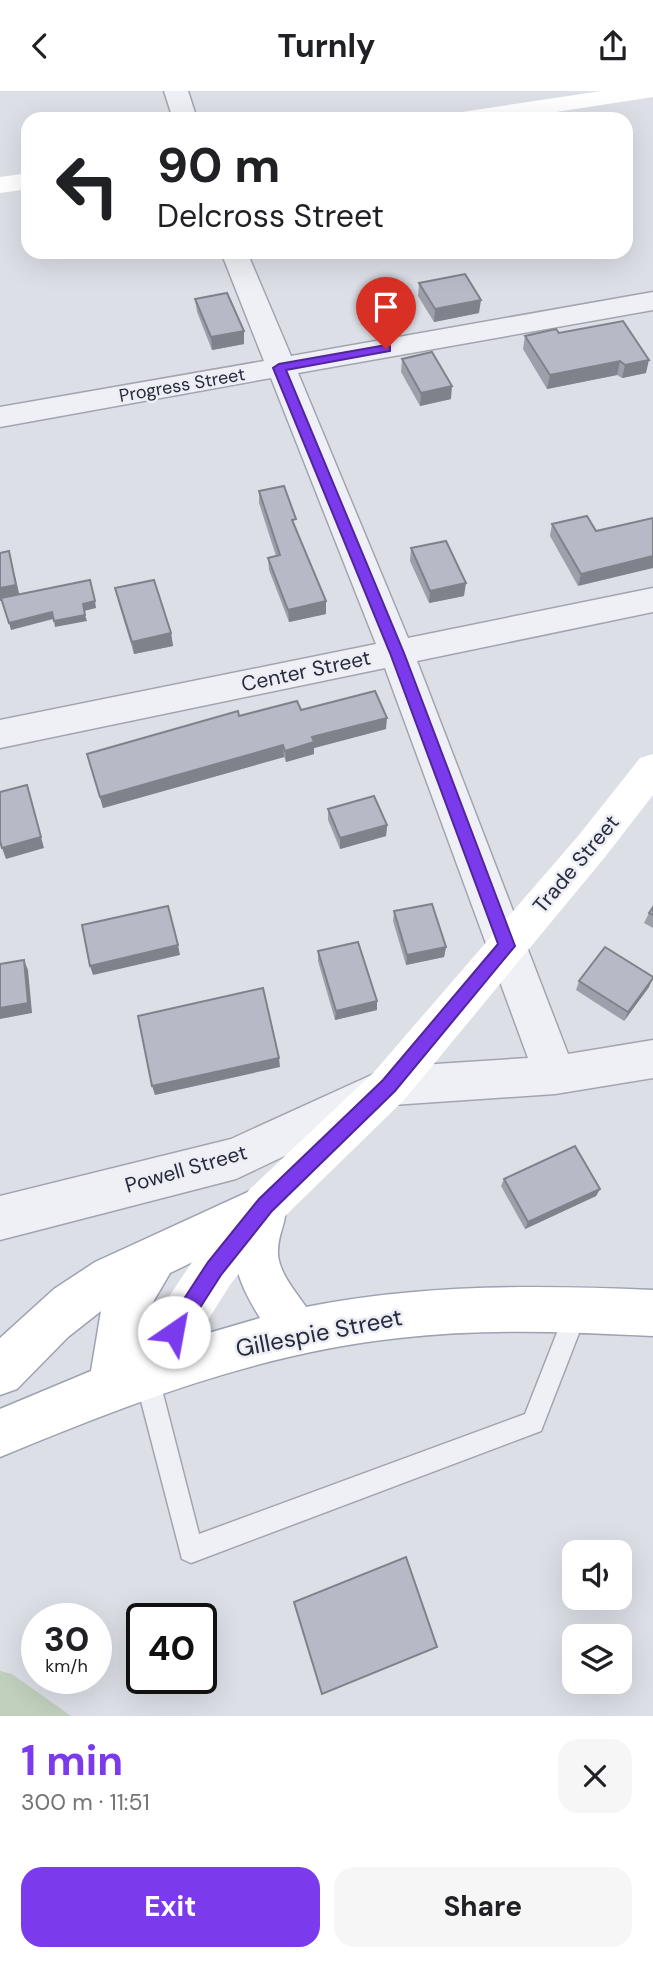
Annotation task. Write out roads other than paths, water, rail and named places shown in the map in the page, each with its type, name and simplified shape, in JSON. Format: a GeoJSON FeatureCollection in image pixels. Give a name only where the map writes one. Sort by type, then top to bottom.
{"type":"FeatureCollection","features":[{"type":"Feature","properties":{"kind":"main road"},"geometry":{"type":"LineString","coordinates":[[509,112],[649,91]]}},
{"type":"Feature","properties":{"kind":"main road"},"geometry":{"type":"LineString","coordinates":[[0,185],[21,182]]}},
{"type":"Feature","properties":{"kind":"main road","name":"Trade Street"},"geometry":{"type":"LineString","coordinates":[[130,1380],[265,1205],[389,1086],[592,846],[653,768]]}},
{"type":"Feature","properties":{"kind":"main road"},"geometry":{"type":"LineString","coordinates":[[0,1372],[35,1334],[125,1268],[265,1205]]}},
{"type":"Feature","properties":{"kind":"main road"},"geometry":{"type":"LineString","coordinates":[[265,1205],[256,1254],[264,1282],[296,1333]]}},
{"type":"Feature","properties":{"kind":"main road"},"geometry":{"type":"LineString","coordinates":[[130,1380],[122,1315],[136,1284],[154,1257]]}},
{"type":"Feature","properties":{"kind":"main road","name":"Gillespie Street"},"geometry":{"type":"LineString","coordinates":[[0,1433],[64,1404],[130,1380],[296,1333],[374,1318],[456,1310],[653,1313]]}},
{"type":"Feature","properties":{"kind":"street"},"geometry":{"type":"LineString","coordinates":[[177,91],[183,112]]}},
{"type":"Feature","properties":{"kind":"street"},"geometry":{"type":"LineString","coordinates":[[237,259],[397,653],[555,1075]]}},
{"type":"Feature","properties":{"kind":"street","name":"Progress Street"},"geometry":{"type":"LineString","coordinates":[[0,417],[653,301]]}},
{"type":"Feature","properties":{"kind":"street","name":"Center Street"},"geometry":{"type":"LineString","coordinates":[[0,734],[653,600]]}},
{"type":"Feature","properties":{"kind":"street","name":"Powell Street"},"geometry":{"type":"LineString","coordinates":[[0,1218],[236,1158],[389,1086],[555,1075],[653,1059]]}},
{"type":"Feature","properties":{"kind":"lane"},"geometry":{"type":"LineString","coordinates":[[130,1380],[191,1550],[533,1423],[577,1310]]}}]}
